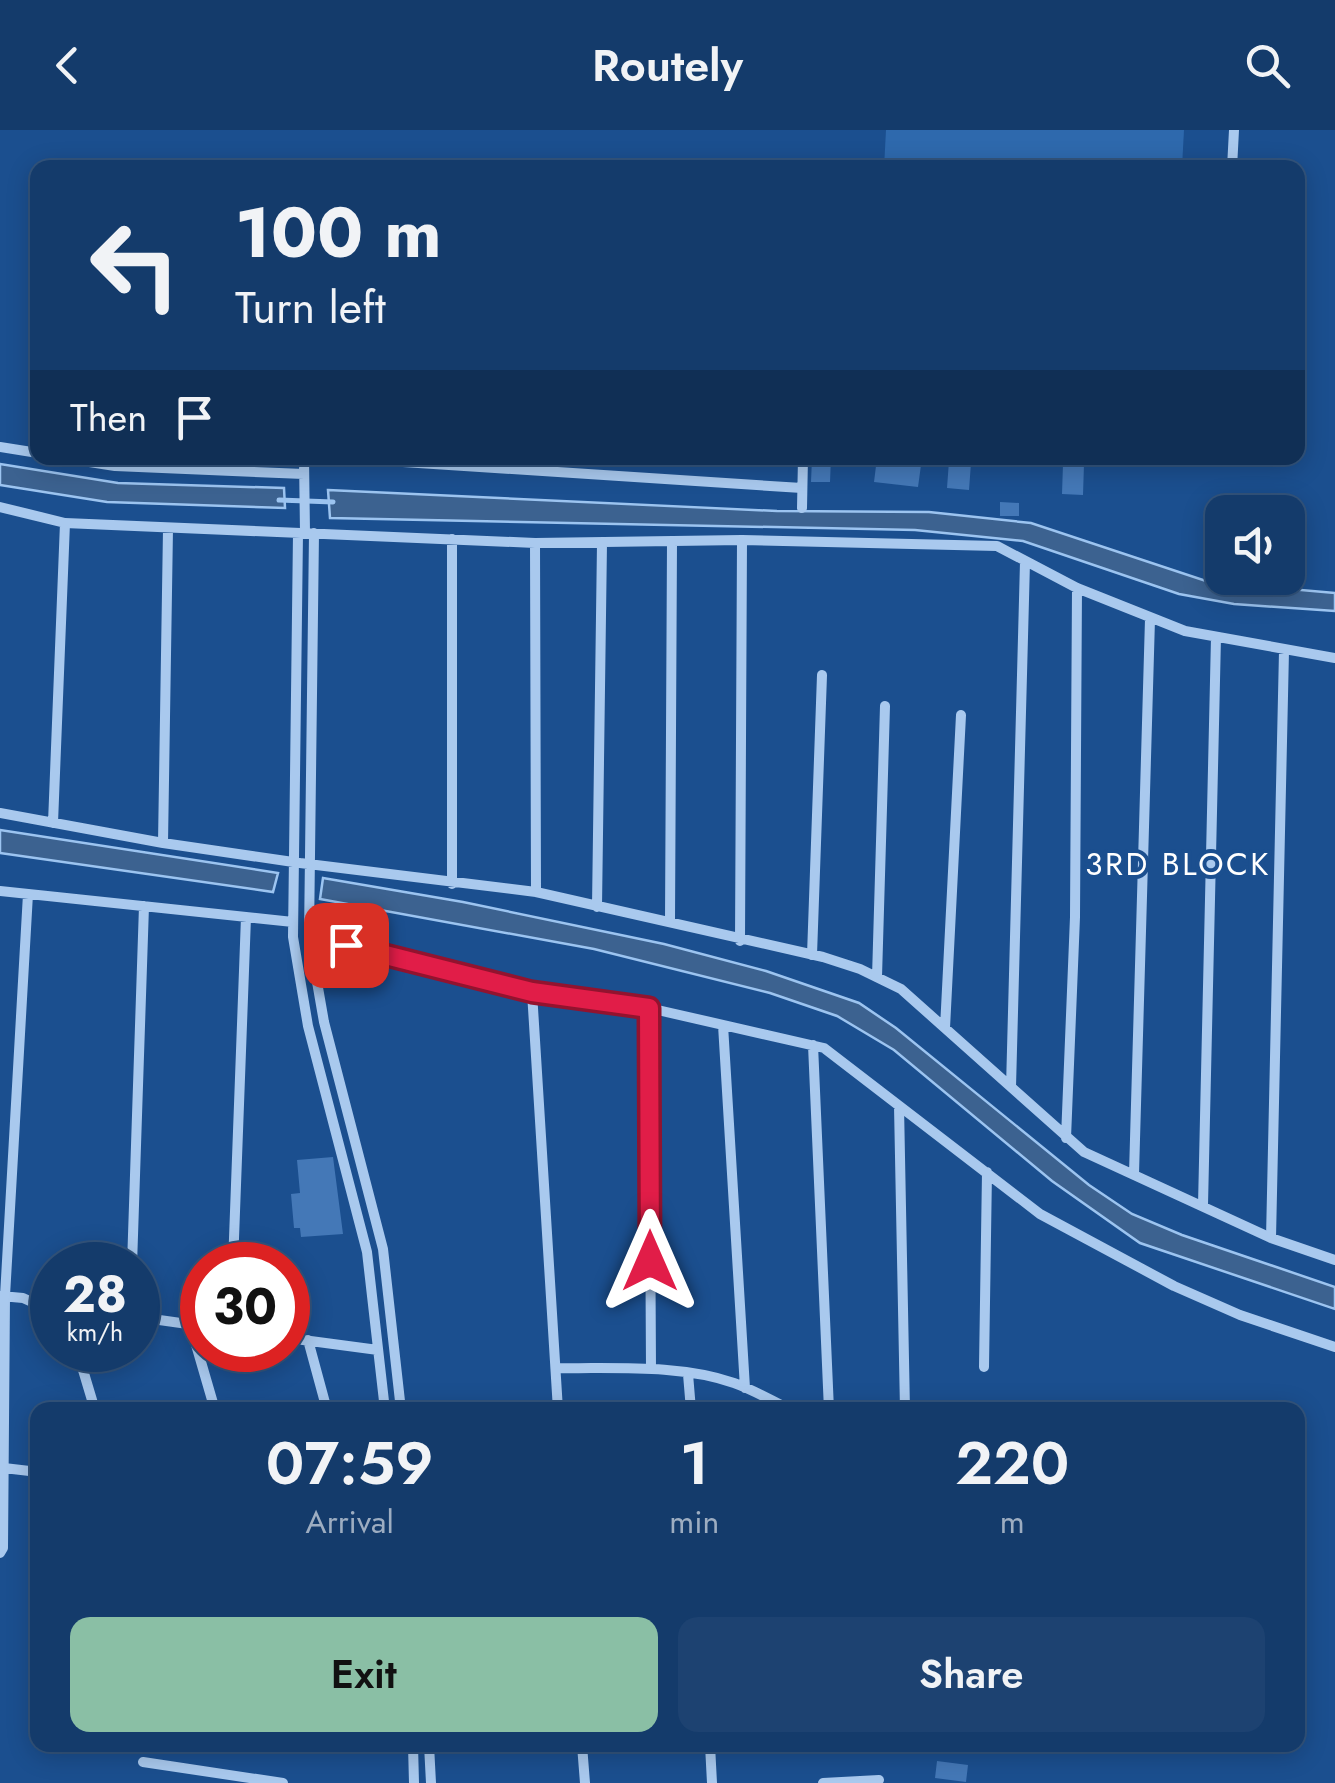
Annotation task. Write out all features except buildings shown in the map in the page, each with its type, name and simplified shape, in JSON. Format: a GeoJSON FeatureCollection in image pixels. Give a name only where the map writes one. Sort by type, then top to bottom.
{"type":"FeatureCollection","features":[{"type":"Feature","properties":{"kind":"street"},"geometry":{"type":"LineString","coordinates":[[1232,160],[1234,130]]}},
{"type":"Feature","properties":{"kind":"street"},"geometry":{"type":"LineString","coordinates":[[0,447],[30,452]]}},
{"type":"Feature","properties":{"kind":"street"},"geometry":{"type":"LineString","coordinates":[[189,465],[304,474]]}},
{"type":"Feature","properties":{"kind":"street"},"geometry":{"type":"LineString","coordinates":[[304,465],[309,936],[324,1022],[383,1249],[401,1402]]}},
{"type":"Feature","properties":{"kind":"street"},"geometry":{"type":"LineString","coordinates":[[449,465],[802,488]]}},
{"type":"Feature","properties":{"kind":"street"},"geometry":{"type":"LineString","coordinates":[[802,465],[802,508]]}},
{"type":"Feature","properties":{"kind":"street"},"geometry":{"type":"LineString","coordinates":[[0,508],[66,524],[535,543],[742,540],[997,546],[1077,588],[1150,618],[1216,637],[1335,658]]}},
{"type":"Feature","properties":{"kind":"street"},"geometry":{"type":"LineString","coordinates":[[53,823],[66,524]]}},
{"type":"Feature","properties":{"kind":"street"},"geometry":{"type":"LineString","coordinates":[[163,843],[168,529]]}},
{"type":"Feature","properties":{"kind":"street"},"geometry":{"type":"LineString","coordinates":[[306,533],[292,922],[308,1026],[367,1252],[384,1402]]}},
{"type":"Feature","properties":{"kind":"street"},"geometry":{"type":"LineString","coordinates":[[452,538],[452,884]]}},
{"type":"Feature","properties":{"kind":"street"},"geometry":{"type":"LineString","coordinates":[[740,941],[742,540]]}},
{"type":"Feature","properties":{"kind":"street"},"geometry":{"type":"LineString","coordinates":[[670,920],[672,542]]}},
{"type":"Feature","properties":{"kind":"street"},"geometry":{"type":"LineString","coordinates":[[535,543],[536,892]]}},
{"type":"Feature","properties":{"kind":"street"},"geometry":{"type":"LineString","coordinates":[[598,907],[602,543]]}},
{"type":"Feature","properties":{"kind":"street"},"geometry":{"type":"LineString","coordinates":[[1011,1087],[1025,562]]}},
{"type":"Feature","properties":{"kind":"street"},"geometry":{"type":"LineString","coordinates":[[1066,1138],[1074,917],[1077,588]]}},
{"type":"Feature","properties":{"kind":"street"},"geometry":{"type":"LineString","coordinates":[[1134,1174],[1150,618]]}},
{"type":"Feature","properties":{"kind":"street"},"geometry":{"type":"LineString","coordinates":[[1203,1205],[1216,637]]}},
{"type":"Feature","properties":{"kind":"street"},"geometry":{"type":"LineString","coordinates":[[1271,1238],[1284,650]]}},
{"type":"Feature","properties":{"kind":"street"},"geometry":{"type":"LineString","coordinates":[[812,955],[822,675]]}},
{"type":"Feature","properties":{"kind":"street"},"geometry":{"type":"LineString","coordinates":[[877,978],[886,706]]}},
{"type":"Feature","properties":{"kind":"street"},"geometry":{"type":"LineString","coordinates":[[945,1028],[961,715]]}},
{"type":"Feature","properties":{"kind":"street"},"geometry":{"type":"LineString","coordinates":[[0,813],[310,865],[536,892],[812,955],[902,989],[1084,1152],[1271,1238],[1335,1260]]}},
{"type":"Feature","properties":{"kind":"street"},"geometry":{"type":"LineString","coordinates":[[0,891],[292,922]]}},
{"type":"Feature","properties":{"kind":"street"},"geometry":{"type":"LineString","coordinates":[[0,1553],[4,1468],[3,1296],[28,894]]}},
{"type":"Feature","properties":{"kind":"street"},"geometry":{"type":"LineString","coordinates":[[133,1242],[144,906]]}},
{"type":"Feature","properties":{"kind":"street"},"geometry":{"type":"LineString","coordinates":[[234,1242],[246,917]]}},
{"type":"Feature","properties":{"kind":"street"},"geometry":{"type":"LineString","coordinates":[[309,936],[532,992],[649,1008],[824,1048],[1040,1214],[1174,1286],[1335,1347]]}},
{"type":"Feature","properties":{"kind":"street"},"geometry":{"type":"LineString","coordinates":[[532,992],[558,1402]]}},
{"type":"Feature","properties":{"kind":"street"},"geometry":{"type":"LineString","coordinates":[[649,1008],[651,1370]]}},
{"type":"Feature","properties":{"kind":"street"},"geometry":{"type":"LineString","coordinates":[[724,1025],[745,1388]]}},
{"type":"Feature","properties":{"kind":"street"},"geometry":{"type":"LineString","coordinates":[[813,1046],[829,1402]]}},
{"type":"Feature","properties":{"kind":"street"},"geometry":{"type":"LineString","coordinates":[[899,1106],[905,1402]]}},
{"type":"Feature","properties":{"kind":"street"},"geometry":{"type":"LineString","coordinates":[[984,1367],[987,1172]]}},
{"type":"Feature","properties":{"kind":"street"},"geometry":{"type":"LineString","coordinates":[[3,1296],[30,1302]]}},
{"type":"Feature","properties":{"kind":"street"},"geometry":{"type":"LineString","coordinates":[[310,1340],[378,1350]]}},
{"type":"Feature","properties":{"kind":"street"},"geometry":{"type":"LineString","coordinates":[[310,1347],[325,1402]]}},
{"type":"Feature","properties":{"kind":"street"},"geometry":{"type":"LineString","coordinates":[[556,1368],[688,1374],[732,1382],[774,1402]]}},
{"type":"Feature","properties":{"kind":"street"},"geometry":{"type":"LineString","coordinates":[[84,1372],[93,1402]]}},
{"type":"Feature","properties":{"kind":"street"},"geometry":{"type":"LineString","coordinates":[[203,1372],[212,1402]]}},
{"type":"Feature","properties":{"kind":"street"},"geometry":{"type":"LineString","coordinates":[[688,1374],[690,1402]]}},
{"type":"Feature","properties":{"kind":"street"},"geometry":{"type":"LineString","coordinates":[[4,1468],[30,1471]]}},
{"type":"Feature","properties":{"kind":"street"},"geometry":{"type":"LineString","coordinates":[[413,1752],[414,1783]]}},
{"type":"Feature","properties":{"kind":"street"},"geometry":{"type":"LineString","coordinates":[[429,1752],[431,1783]]}},
{"type":"Feature","properties":{"kind":"street"},"geometry":{"type":"LineString","coordinates":[[583,1752],[585,1783]]}},
{"type":"Feature","properties":{"kind":"street"},"geometry":{"type":"LineString","coordinates":[[710,1752],[712,1783]]}},
{"type":"Feature","properties":{"kind":"street"},"geometry":{"type":"LineString","coordinates":[[143,1762],[282,1783]]}},
{"type":"Feature","properties":{"kind":"street"},"geometry":{"type":"LineString","coordinates":[[823,1783],[879,1780]]}},
{"type":"Feature","properties":{"kind":"shaded area"},"geometry":{"type":"Polygon","coordinates":[[[886,130],[1184,130],[1182,160],[884,160],[886,130]]]}},
{"type":"Feature","properties":{"kind":"shaded area"},"geometry":{"type":"Polygon","coordinates":[[[0,464],[118,483],[284,488],[285,508],[107,502],[0,485],[0,464]]]}},
{"type":"Feature","properties":{"kind":"shaded area"},"geometry":{"type":"Polygon","coordinates":[[[328,490],[777,511],[929,512],[1031,523],[1205,581],[1205,595],[1305,595],[1305,590],[1335,593],[1335,611],[1234,604],[1179,594],[1023,541],[915,530],[330,518],[328,490]]]}},
{"type":"Feature","properties":{"kind":"shaded area"},"geometry":{"type":"Polygon","coordinates":[[[0,830],[278,873],[273,892],[0,853],[0,830]]]}},
{"type":"Feature","properties":{"kind":"shaded area"},"geometry":{"type":"Polygon","coordinates":[[[323,878],[463,902],[664,944],[766,971],[859,1003],[896,1028],[1089,1185],[1132,1214],[1335,1287],[1335,1309],[1140,1243],[1052,1181],[894,1050],[837,1016],[770,993],[594,949],[320,899],[323,878]]]}},
{"type":"Feature","properties":{"kind":"waterway"},"geometry":{"type":"LineString","coordinates":[[279,500],[333,502]]}},
{"type":"Feature","properties":{"kind":"district","name":"3RD BLOCK"},"geometry":{"type":"Point","coordinates":[1178,864]}},
{"type":"Feature","properties":{"kind":"route"},"geometry":{"type":"LineString","coordinates":[[346,945],[532,992],[649,1008],[650,1261]]}}]}
